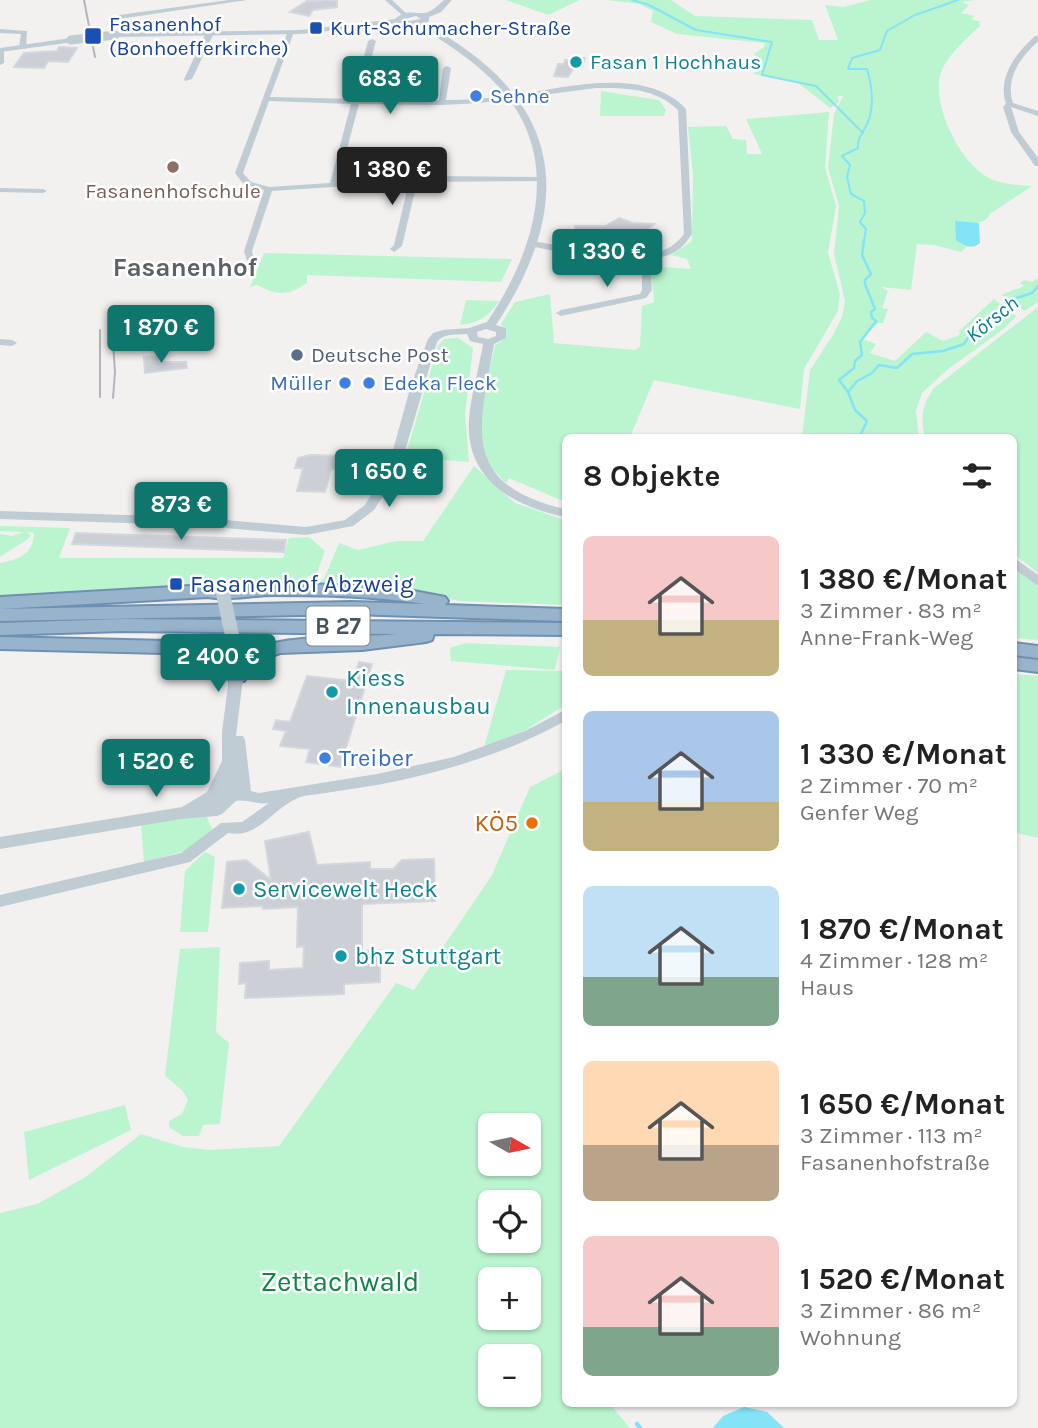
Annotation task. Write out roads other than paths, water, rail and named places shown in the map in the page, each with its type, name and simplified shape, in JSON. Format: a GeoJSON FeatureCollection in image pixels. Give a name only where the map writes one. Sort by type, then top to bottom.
{"type":"FeatureCollection","features":[{"type":"Feature","properties":{"kind":"highway"},"geometry":{"type":"LineString","coordinates":[[0,603],[208,591],[223,594],[235,590],[272,589],[393,593],[444,602],[468,619]]}},
{"type":"Feature","properties":{"kind":"highway","name":"B 27"},"geometry":{"type":"LineString","coordinates":[[0,615],[352,608],[562,629]]}},
{"type":"Feature","properties":{"kind":"highway","name":"B 27"},"geometry":{"type":"LineString","coordinates":[[0,629],[122,625],[211,627],[562,615]]}},
{"type":"Feature","properties":{"kind":"highway","name":"B 27"},"geometry":{"type":"LineString","coordinates":[[237,676],[253,656],[278,647],[388,642],[450,633],[468,619]]}},
{"type":"Feature","properties":{"kind":"highway"},"geometry":{"type":"LineString","coordinates":[[0,643],[209,648],[228,660],[237,676]]}},
{"type":"Feature","properties":{"kind":"highway"},"geometry":{"type":"LineString","coordinates":[[1017,649],[1038,652]]}},
{"type":"Feature","properties":{"kind":"highway"},"geometry":{"type":"LineString","coordinates":[[1017,663],[1038,666]]}},
{"type":"Feature","properties":{"kind":"street"},"geometry":{"type":"LineString","coordinates":[[118,17],[244,0]]}},
{"type":"Feature","properties":{"kind":"street"},"geometry":{"type":"LineString","coordinates":[[390,0],[408,24],[422,20],[448,0]]}},
{"type":"Feature","properties":{"kind":"street"},"geometry":{"type":"LineString","coordinates":[[0,63],[0,51],[115,35],[290,33],[402,18]]}},
{"type":"Feature","properties":{"kind":"street"},"geometry":{"type":"LineString","coordinates":[[422,20],[468,56],[512,97],[539,149],[544,179],[540,218],[533,244],[510,298],[491,325]]}},
{"type":"Feature","properties":{"kind":"street"},"geometry":{"type":"LineString","coordinates":[[0,31],[24,32],[23,47]]}},
{"type":"Feature","properties":{"kind":"street"},"geometry":{"type":"LineString","coordinates":[[188,79],[210,33]]}},
{"type":"Feature","properties":{"kind":"street"},"geometry":{"type":"LineString","coordinates":[[290,33],[239,173],[248,184],[269,189],[414,179],[544,179]]}},
{"type":"Feature","properties":{"kind":"street"},"geometry":{"type":"LineString","coordinates":[[1038,38],[1023,53],[1010,75],[1007,89],[1010,122],[1038,164]]}},
{"type":"Feature","properties":{"kind":"street"},"geometry":{"type":"LineString","coordinates":[[333,185],[372,41]]}},
{"type":"Feature","properties":{"kind":"street"},"geometry":{"type":"LineString","coordinates":[[442,103],[447,68]]}},
{"type":"Feature","properties":{"kind":"street"},"geometry":{"type":"LineString","coordinates":[[266,99],[442,103],[607,85],[637,87],[664,94],[682,109],[688,234],[679,248],[646,259],[533,244]]}},
{"type":"Feature","properties":{"kind":"street"},"geometry":{"type":"LineString","coordinates":[[1010,104],[1038,114]]}},
{"type":"Feature","properties":{"kind":"street"},"geometry":{"type":"LineString","coordinates":[[394,249],[398,246],[414,179]]}},
{"type":"Feature","properties":{"kind":"street"},"geometry":{"type":"LineString","coordinates":[[250,259],[248,251],[269,189]]}},
{"type":"Feature","properties":{"kind":"street"},"geometry":{"type":"LineString","coordinates":[[0,190],[43,191]]}},
{"type":"Feature","properties":{"kind":"street"},"geometry":{"type":"LineString","coordinates":[[561,313],[643,296],[647,290],[646,259]]}},
{"type":"Feature","properties":{"kind":"street"},"geometry":{"type":"LineString","coordinates":[[0,515],[117,517],[306,531],[349,523],[370,507],[385,484],[400,451],[432,341],[437,335],[471,331],[478,326],[491,325],[502,330],[503,334],[496,341],[489,342],[474,339],[471,331]]}},
{"type":"Feature","properties":{"kind":"street"},"geometry":{"type":"LineString","coordinates":[[0,342],[12,343]]}},
{"type":"Feature","properties":{"kind":"street"},"geometry":{"type":"LineString","coordinates":[[489,342],[475,422],[476,445],[482,463],[493,478],[510,492],[530,503],[562,512]]}},
{"type":"Feature","properties":{"kind":"street"},"geometry":{"type":"LineString","coordinates":[[1017,564],[1038,582]]}},
{"type":"Feature","properties":{"kind":"street"},"geometry":{"type":"LineString","coordinates":[[0,843],[181,813],[217,810],[228,798],[231,782],[229,732],[237,676],[234,645],[223,594]]}},
{"type":"Feature","properties":{"kind":"street"},"geometry":{"type":"LineString","coordinates":[[233,715],[251,797],[263,807],[262,815]]}},
{"type":"Feature","properties":{"kind":"street"},"geometry":{"type":"LineString","coordinates":[[228,798],[294,792],[458,762],[499,749],[562,717]]}},
{"type":"Feature","properties":{"kind":"street"},"geometry":{"type":"LineString","coordinates":[[181,813],[213,796],[229,761]]}},
{"type":"Feature","properties":{"kind":"street"},"geometry":{"type":"LineString","coordinates":[[0,901],[185,859],[226,827],[248,828],[294,792]]}},
{"type":"Feature","properties":{"kind":"water"},"geometry":{"type":"Polygon","coordinates":[[[955,221],[979,223],[980,243],[968,246],[956,240],[955,221]]]}},
{"type":"Feature","properties":{"kind":"water"},"geometry":{"type":"Polygon","coordinates":[[[744,1407],[767,1412],[784,1428],[713,1428],[723,1416],[744,1407]]]}},
{"type":"Feature","properties":{"kind":"waterway"},"geometry":{"type":"LineString","coordinates":[[632,0],[649,5],[696,30],[772,42],[762,75],[816,86],[863,133]]}},
{"type":"Feature","properties":{"kind":"waterway"},"geometry":{"type":"LineString","coordinates":[[863,133],[872,109],[872,95],[867,69],[848,69],[852,58],[880,50],[887,31],[915,15],[958,0]]}},
{"type":"Feature","properties":{"kind":"waterway"},"geometry":{"type":"LineString","coordinates":[[863,133],[858,148],[842,156],[850,165],[847,177],[851,194],[864,201],[865,213],[860,222],[866,229],[864,241]]}},
{"type":"Feature","properties":{"kind":"waterway"},"geometry":{"type":"LineString","coordinates":[[848,392],[839,380],[854,368],[855,361],[862,355],[860,342],[876,321],[872,318],[871,312],[875,309],[865,284],[871,274],[862,255],[864,240]]}},
{"type":"Feature","properties":{"kind":"waterway","name":"Körsch"},"geometry":{"type":"LineString","coordinates":[[848,392],[857,381],[872,373],[879,365],[897,368],[912,354],[943,351],[964,344],[970,335],[981,329],[1016,298],[1032,293],[1038,286]]}},
{"type":"Feature","properties":{"kind":"waterway","name":"Körsch"},"geometry":{"type":"LineString","coordinates":[[848,392],[855,410],[867,421],[861,434]]}},
{"type":"Feature","properties":{"kind":"waterway","name":"Körsch"},"geometry":{"type":"LineString","coordinates":[[637,1424],[640,1428]]}},
{"type":"Feature","properties":{"kind":"tram line"},"geometry":{"type":"LineString","coordinates":[[84,0],[95,57]]}},
{"type":"Feature","properties":{"kind":"tram line"},"geometry":{"type":"LineString","coordinates":[[112,328],[115,372],[113,398]]}},
{"type":"Feature","properties":{"kind":"tram line"},"geometry":{"type":"LineString","coordinates":[[100,330],[100,397]]}},
{"type":"Feature","properties":{"kind":"place","name":"Kurt-Schumacher-Straße"},"geometry":{"type":"Point","coordinates":[316,28]}},
{"type":"Feature","properties":{"kind":"place","name":"Fasanenhof (Bonhoefferkirche)"},"geometry":{"type":"Point","coordinates":[93,36]}},
{"type":"Feature","properties":{"kind":"place","name":"Fasan 1 Hochhaus"},"geometry":{"type":"Point","coordinates":[576,62]}},
{"type":"Feature","properties":{"kind":"place","name":"Sehne"},"geometry":{"type":"Point","coordinates":[476,96]}},
{"type":"Feature","properties":{"kind":"place","name":"Fasanenhofschule"},"geometry":{"type":"Point","coordinates":[173,167]}},
{"type":"Feature","properties":{"kind":"place","name":"Deutsche Post"},"geometry":{"type":"Point","coordinates":[297,355]}},
{"type":"Feature","properties":{"kind":"place","name":"Müller"},"geometry":{"type":"Point","coordinates":[345,383]}},
{"type":"Feature","properties":{"kind":"place","name":"Edeka Fleck"},"geometry":{"type":"Point","coordinates":[369,383]}},
{"type":"Feature","properties":{"kind":"place","name":"Fasanenhof Abzweig"},"geometry":{"type":"Point","coordinates":[176,584]}},
{"type":"Feature","properties":{"kind":"place","name":"Kiess Innenausbau"},"geometry":{"type":"Point","coordinates":[332,692]}},
{"type":"Feature","properties":{"kind":"place","name":"Treiber"},"geometry":{"type":"Point","coordinates":[325,758]}},
{"type":"Feature","properties":{"kind":"place","name":"KÖ5"},"geometry":{"type":"Point","coordinates":[532,823]}},
{"type":"Feature","properties":{"kind":"place","name":"Servicewelt Heck"},"geometry":{"type":"Point","coordinates":[239,889]}},
{"type":"Feature","properties":{"kind":"place","name":"bhz Stuttgart"},"geometry":{"type":"Point","coordinates":[341,956]}},
{"type":"Feature","properties":{"kind":"district","name":"Fasanenhof"},"geometry":{"type":"Point","coordinates":[185,267]}},
{"type":"Feature","properties":{"kind":"park label","name":"Zettachwald"},"geometry":{"type":"Point","coordinates":[340,1281]}}]}
